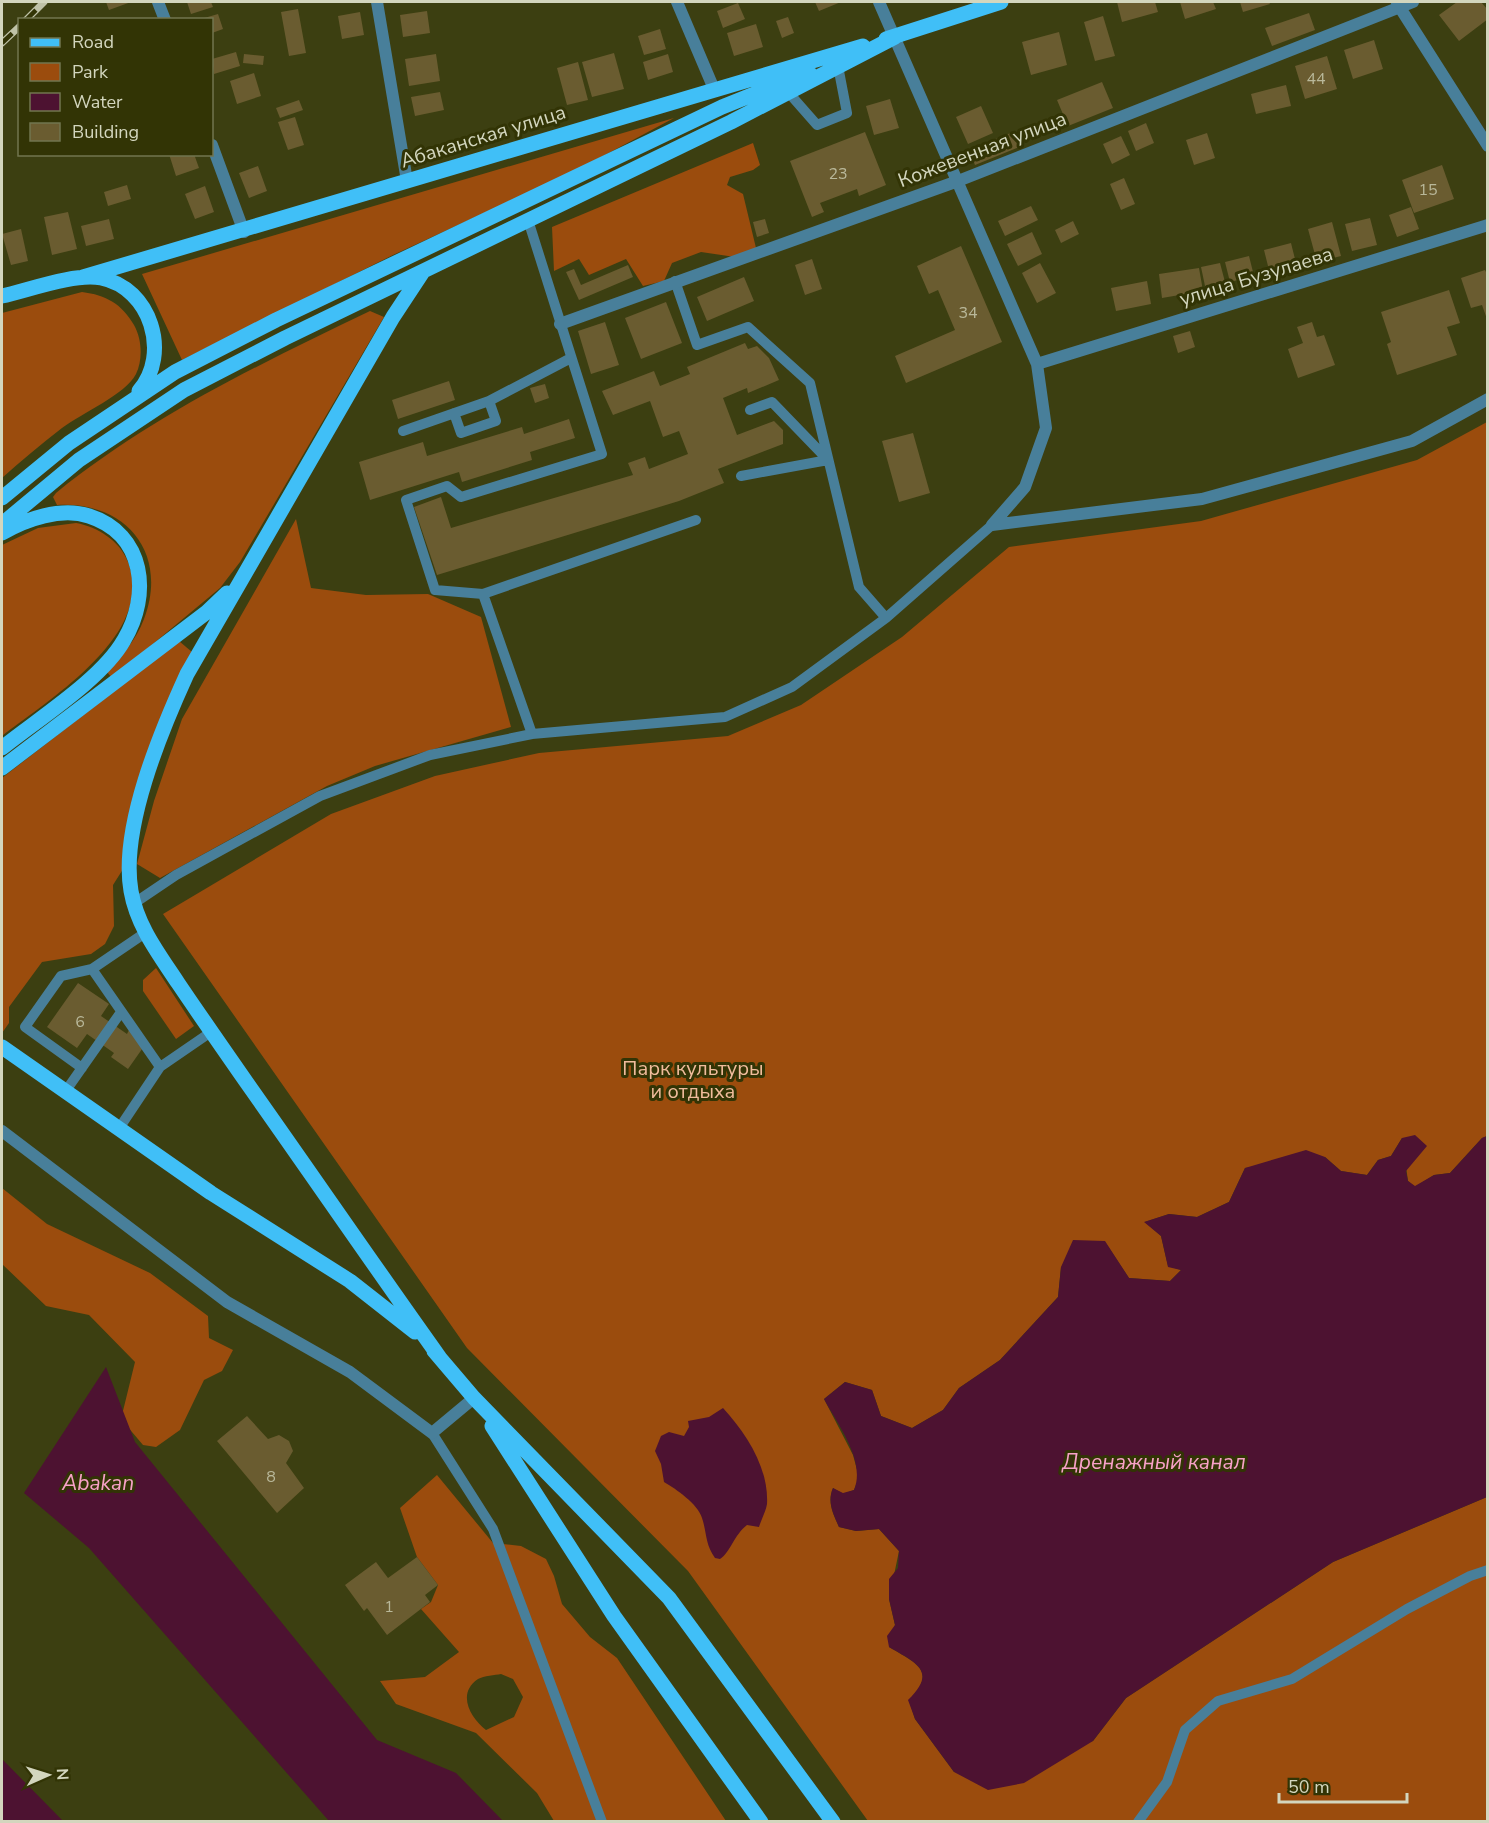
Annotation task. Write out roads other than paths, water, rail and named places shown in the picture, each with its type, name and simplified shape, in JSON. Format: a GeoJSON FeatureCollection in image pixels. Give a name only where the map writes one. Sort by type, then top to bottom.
{"type":"FeatureCollection","features":[{"type":"Feature","properties":{"kind":"main road"},"geometry":{"type":"LineString","coordinates":[[2,498],[69,443],[128,402],[175,372],[276,320],[722,107],[895,37],[1001,2]]}},
{"type":"Feature","properties":{"kind":"main road","name":"Абаканская улица"},"geometry":{"type":"LineString","coordinates":[[2,296],[84,277],[244,231],[714,89],[895,37]]}},
{"type":"Feature","properties":{"kind":"main road"},"geometry":{"type":"LineString","coordinates":[[2,524],[79,460],[184,390],[285,338],[789,92],[895,37]]}},
{"type":"Feature","properties":{"kind":"main road"},"geometry":{"type":"LineString","coordinates":[[422,273],[393,316],[200,650],[158,744],[131,844],[129,874],[133,904],[145,933],[211,1032],[440,1358],[474,1398],[669,1598],[833,1821]]}},
{"type":"Feature","properties":{"kind":"main road"},"geometry":{"type":"LineString","coordinates":[[84,277],[101,278],[116,283],[135,298],[149,319],[155,343],[153,369],[140,390],[128,402]]}},
{"type":"Feature","properties":{"kind":"main road"},"geometry":{"type":"LineString","coordinates":[[2,533],[22,523],[49,515],[88,516],[109,526],[126,542],[134,552],[141,575],[136,614],[117,651],[95,674],[2,748]]}},
{"type":"Feature","properties":{"kind":"main road"},"geometry":{"type":"LineString","coordinates":[[2,768],[207,612],[234,585],[247,568]]}},
{"type":"Feature","properties":{"kind":"main road"},"geometry":{"type":"LineString","coordinates":[[2,1047],[118,1130],[358,1286],[399,1318],[440,1358]]}},
{"type":"Feature","properties":{"kind":"main road"},"geometry":{"type":"LineString","coordinates":[[474,1398],[614,1616],[761,1821]]}},
{"type":"Feature","properties":{"kind":"street"},"geometry":{"type":"LineString","coordinates":[[158,2],[164,18]]}},
{"type":"Feature","properties":{"kind":"street"},"geometry":{"type":"LineString","coordinates":[[378,2],[407,181]]}},
{"type":"Feature","properties":{"kind":"street"},"geometry":{"type":"LineString","coordinates":[[677,2],[714,89]]}},
{"type":"Feature","properties":{"kind":"street"},"geometry":{"type":"LineString","coordinates":[[879,2],[1037,364],[1046,428],[1025,487],[992,525]]}},
{"type":"Feature","properties":{"kind":"street","name":"Кожевенная улица"},"geometry":{"type":"LineString","coordinates":[[560,324],[958,181],[1398,5],[1413,2]]}},
{"type":"Feature","properties":{"kind":"street"},"geometry":{"type":"LineString","coordinates":[[1398,5],[1488,146]]}},
{"type":"Feature","properties":{"kind":"street"},"geometry":{"type":"LineString","coordinates":[[213,148],[244,231]]}},
{"type":"Feature","properties":{"kind":"street","name":"улица Бузулаева"},"geometry":{"type":"LineString","coordinates":[[1037,364],[1488,225]]}},
{"type":"Feature","properties":{"kind":"street"},"geometry":{"type":"LineString","coordinates":[[992,525],[1202,499],[1412,441],[1488,399]]}},
{"type":"Feature","properties":{"kind":"street"},"geometry":{"type":"LineString","coordinates":[[2,1131],[226,1302],[350,1372],[432,1433],[474,1398]]}},
{"type":"Feature","properties":{"kind":"lane"},"geometry":{"type":"LineString","coordinates":[[789,92],[818,125],[847,113],[838,66]]}},
{"type":"Feature","properties":{"kind":"lane"},"geometry":{"type":"LineString","coordinates":[[528,220],[602,454],[461,497],[447,486],[406,501],[435,590],[483,594],[696,520]]}},
{"type":"Feature","properties":{"kind":"lane"},"geometry":{"type":"LineString","coordinates":[[675,281],[698,345],[748,327],[810,383],[859,587],[886,618]]}},
{"type":"Feature","properties":{"kind":"lane"},"geometry":{"type":"LineString","coordinates":[[403,431],[489,401],[571,358]]}},
{"type":"Feature","properties":{"kind":"lane"},"geometry":{"type":"LineString","coordinates":[[454,413],[460,433],[496,421],[489,401]]}},
{"type":"Feature","properties":{"kind":"lane"},"geometry":{"type":"LineString","coordinates":[[750,410],[772,402],[828,460]]}},
{"type":"Feature","properties":{"kind":"lane"},"geometry":{"type":"LineString","coordinates":[[741,476],[828,460]]}},
{"type":"Feature","properties":{"kind":"lane"},"geometry":{"type":"LineString","coordinates":[[133,904],[176,875],[320,796],[430,755],[532,734],[725,717],[792,687],[886,618],[992,525]]}},
{"type":"Feature","properties":{"kind":"lane"},"geometry":{"type":"LineString","coordinates":[[483,594],[532,734]]}},
{"type":"Feature","properties":{"kind":"lane"},"geometry":{"type":"LineString","coordinates":[[82,1068],[25,1027],[61,976],[92,969],[145,933]]}},
{"type":"Feature","properties":{"kind":"lane"},"geometry":{"type":"LineString","coordinates":[[92,969],[160,1067]]}},
{"type":"Feature","properties":{"kind":"lane"},"geometry":{"type":"LineString","coordinates":[[65,1092],[121,1012]]}},
{"type":"Feature","properties":{"kind":"lane"},"geometry":{"type":"LineString","coordinates":[[118,1130],[160,1067],[211,1032]]}},
{"type":"Feature","properties":{"kind":"lane"},"geometry":{"type":"LineString","coordinates":[[432,1433],[493,1529],[602,1821]]}},
{"type":"Feature","properties":{"kind":"lane"},"geometry":{"type":"LineString","coordinates":[[1138,1821],[1167,1782],[1185,1730],[1218,1701],[1292,1679],[1407,1609],[1470,1576],[1488,1570]]}},
{"type":"Feature","properties":{"kind":"water","name":"Дренажный канал"},"geometry":{"type":"Polygon","coordinates":[[[1415,1135],[1427,1146],[1406,1171],[1408,1181],[1415,1186],[1434,1175],[1450,1173],[1482,1138],[1487,1136],[1487,1497],[1333,1562],[1126,1698],[1093,1741],[1024,1783],[988,1790],[954,1772],[915,1719],[908,1700],[921,1682],[920,1669],[908,1658],[889,1647],[887,1636],[895,1625],[889,1599],[889,1579],[898,1568],[899,1551],[879,1529],[856,1531],[839,1527],[833,1513],[831,1493],[833,1488],[843,1493],[854,1490],[857,1479],[849,1443],[824,1399],[845,1382],[872,1390],[881,1416],[912,1428],[943,1410],[959,1388],[1000,1360],[1058,1297],[1061,1267],[1073,1240],[1105,1241],[1129,1278],[1170,1281],[1181,1270],[1168,1267],[1161,1236],[1144,1222],[1169,1214],[1197,1217],[1229,1202],[1245,1168],[1306,1150],[1325,1157],[1341,1171],[1367,1175],[1378,1160],[1391,1156],[1402,1138],[1415,1135]]]}},
{"type":"Feature","properties":{"kind":"water","name":"Abakan"},"geometry":{"type":"Polygon","coordinates":[[[106,1367],[135,1442],[377,1740],[456,1773],[503,1821],[329,1821],[89,1548],[24,1493],[106,1367]]]}},
{"type":"Feature","properties":{"kind":"water"},"geometry":{"type":"Polygon","coordinates":[[[723,1408],[748,1440],[760,1464],[767,1491],[767,1504],[759,1527],[747,1525],[720,1559],[715,1558],[709,1548],[702,1518],[696,1507],[664,1482],[661,1464],[655,1451],[661,1436],[669,1432],[684,1436],[689,1427],[688,1421],[709,1417],[723,1408]]]}},
{"type":"Feature","properties":{"kind":"water"},"geometry":{"type":"Polygon","coordinates":[[[2,1759],[63,1821],[2,1821],[2,1759]]]}},
{"type":"Feature","properties":{"kind":"railway"},"geometry":{"type":"LineString","coordinates":[[28,18],[44,2]]}},
{"type":"Feature","properties":{"kind":"railway"},"geometry":{"type":"LineString","coordinates":[[2,43],[18,28]]}},
{"type":"Feature","properties":{"kind":"park label","name":"Парк культуры и отдыха"},"geometry":{"type":"Point","coordinates":[693,1080]}}]}
